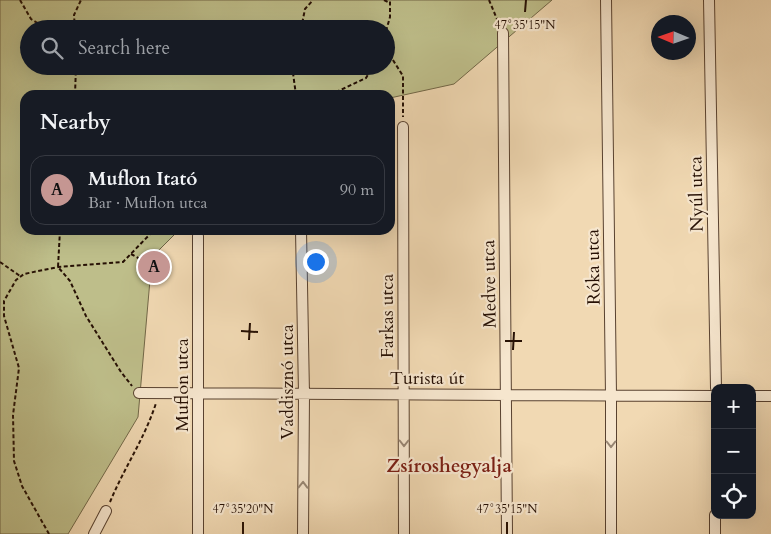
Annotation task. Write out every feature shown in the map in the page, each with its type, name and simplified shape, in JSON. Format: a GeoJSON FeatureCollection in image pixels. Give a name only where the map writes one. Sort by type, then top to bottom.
{"type":"FeatureCollection","features":[{"type":"Feature","properties":{"kind":"street","name":"Róka utca"},"geometry":{"type":"LineString","coordinates":[[606,0],[611,534]]}},
{"type":"Feature","properties":{"kind":"street","name":"Nyúl utca"},"geometry":{"type":"LineString","coordinates":[[709,0],[716,384]]}},
{"type":"Feature","properties":{"kind":"street","name":"Medve utca"},"geometry":{"type":"LineString","coordinates":[[502,33],[507,534]]}},
{"type":"Feature","properties":{"kind":"street","name":"Farkas utca"},"geometry":{"type":"LineString","coordinates":[[403,127],[404,534]]}},
{"type":"Feature","properties":{"kind":"street","name":"Vaddisznó utca"},"geometry":{"type":"LineString","coordinates":[[301,235],[304,394],[303,534]]}},
{"type":"Feature","properties":{"kind":"street","name":"Muflon utca"},"geometry":{"type":"LineString","coordinates":[[198,236],[198,534]]}},
{"type":"Feature","properties":{"kind":"street","name":"Turista út"},"geometry":{"type":"LineString","coordinates":[[139,393],[711,396]]}},
{"type":"Feature","properties":{"kind":"street"},"geometry":{"type":"LineString","coordinates":[[756,396],[771,396]]}},
{"type":"Feature","properties":{"kind":"street"},"geometry":{"type":"LineString","coordinates":[[94,534],[106,511]]}},
{"type":"Feature","properties":{"kind":"street"},"geometry":{"type":"LineString","coordinates":[[715,519],[715,534]]}},
{"type":"Feature","properties":{"kind":"path"},"geometry":{"type":"LineString","coordinates":[[20,0],[33,20]]}},
{"type":"Feature","properties":{"kind":"path"},"geometry":{"type":"LineString","coordinates":[[74,20],[74,15],[81,0]]}},
{"type":"Feature","properties":{"kind":"path"},"geometry":{"type":"LineString","coordinates":[[303,20],[305,9],[313,0]]}},
{"type":"Feature","properties":{"kind":"path"},"geometry":{"type":"LineString","coordinates":[[384,0],[390,1],[389,20]]}},
{"type":"Feature","properties":{"kind":"path"},"geometry":{"type":"LineString","coordinates":[[489,0],[502,33]]}},
{"type":"Feature","properties":{"kind":"path"},"geometry":{"type":"LineString","coordinates":[[395,63],[403,76],[403,127]]}},
{"type":"Feature","properties":{"kind":"path"},"geometry":{"type":"LineString","coordinates":[[75,90],[76,75]]}},
{"type":"Feature","properties":{"kind":"path"},"geometry":{"type":"LineString","coordinates":[[293,75],[295,90]]}},
{"type":"Feature","properties":{"kind":"path"},"geometry":{"type":"LineString","coordinates":[[341,90],[366,78],[368,75]]}},
{"type":"Feature","properties":{"kind":"path"},"geometry":{"type":"LineString","coordinates":[[60,235],[58,267],[70,280],[86,316],[128,383],[139,393]]}},
{"type":"Feature","properties":{"kind":"path"},"geometry":{"type":"LineString","coordinates":[[49,534],[20,480],[13,454],[13,415],[19,368],[4,316],[3,305],[8,291],[20,276],[58,267],[123,262],[149,235]]}},
{"type":"Feature","properties":{"kind":"path"},"geometry":{"type":"LineString","coordinates":[[131,254],[142,260],[152,262]]}},
{"type":"Feature","properties":{"kind":"path"},"geometry":{"type":"LineString","coordinates":[[0,262],[20,276]]}},
{"type":"Feature","properties":{"kind":"path"},"geometry":{"type":"LineString","coordinates":[[106,511],[117,485],[150,422],[159,393]]}},
{"type":"Feature","properties":{"kind":"green space"},"geometry":{"type":"Polygon","coordinates":[[[0,0],[552,0],[454,84],[395,97],[395,90],[20,90],[20,235],[174,235],[152,257],[138,417],[68,534],[0,534],[0,0]]]}},
{"type":"Feature","properties":{"kind":"place","name":"Muflon Itató"},"geometry":{"type":"Point","coordinates":[154,267]}},
{"type":"Feature","properties":{"kind":"district","name":"Zsíroshegyalja"},"geometry":{"type":"Point","coordinates":[449,465]}}]}
